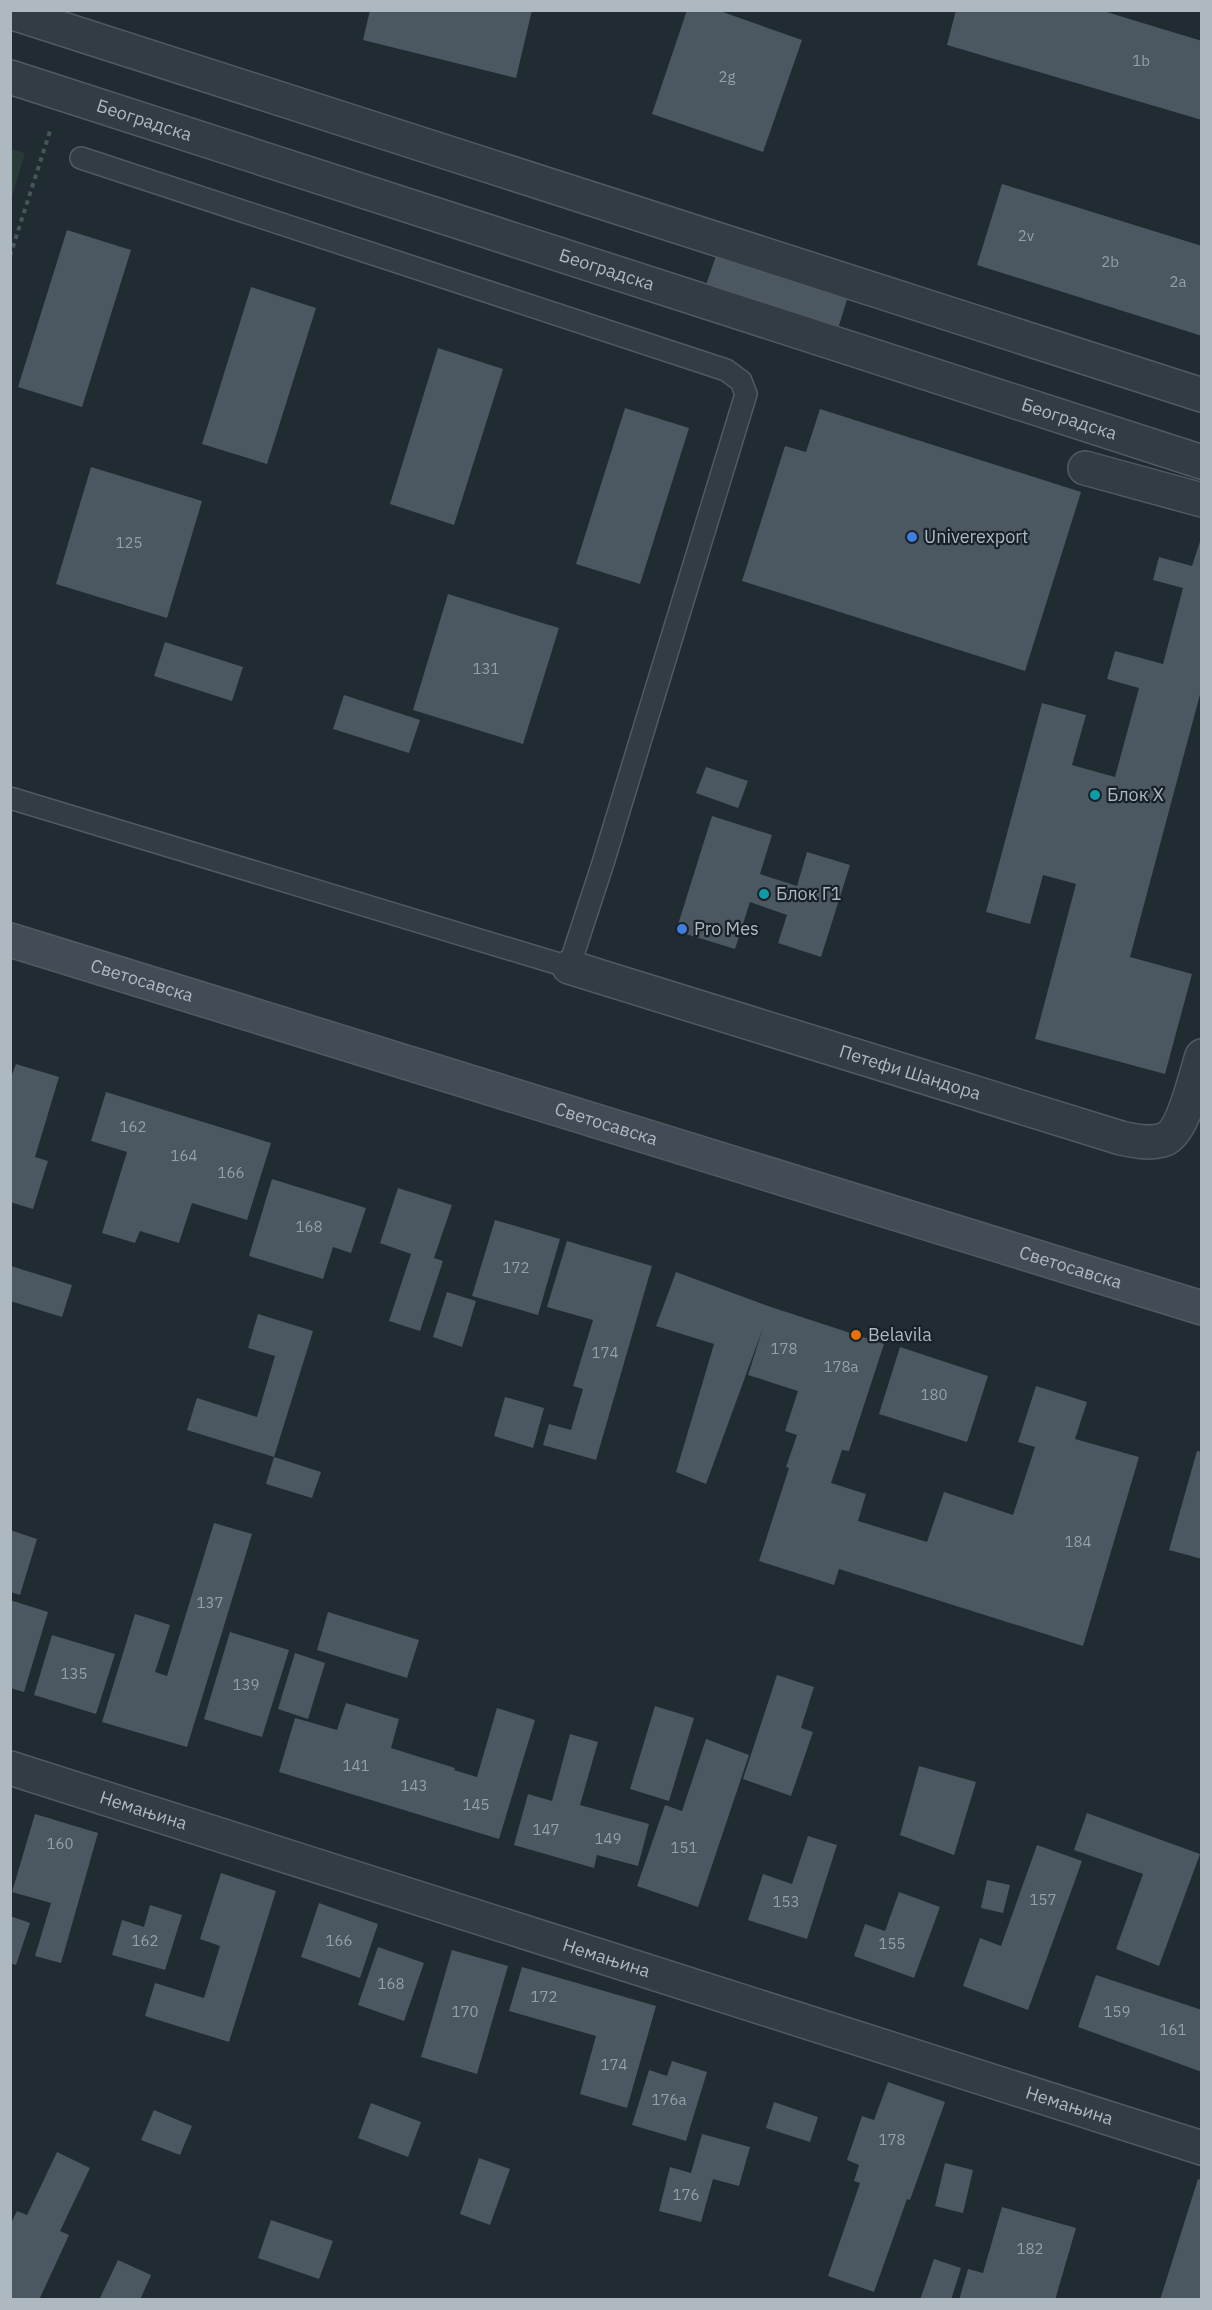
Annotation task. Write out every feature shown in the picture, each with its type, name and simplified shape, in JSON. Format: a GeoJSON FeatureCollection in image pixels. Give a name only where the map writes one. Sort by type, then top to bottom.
{"type":"FeatureCollection","features":[{"type":"Feature","properties":{"kind":"street"},"geometry":{"type":"LineString","coordinates":[[10,12],[1202,395]]}},
{"type":"Feature","properties":{"kind":"street","name":"Београдска"},"geometry":{"type":"LineString","coordinates":[[10,77],[1202,462]]}},
{"type":"Feature","properties":{"kind":"street"},"geometry":{"type":"LineString","coordinates":[[1084,468],[1202,500]]}},
{"type":"Feature","properties":{"kind":"street","name":"Светосавска"},"geometry":{"type":"LineString","coordinates":[[10,940],[1202,1308]]}},
{"type":"Feature","properties":{"kind":"street","name":"Петефи Шандора"},"geometry":{"type":"LineString","coordinates":[[568,967],[1121,1138],[1145,1142],[1165,1140],[1179,1125],[1202,1056]]}},
{"type":"Feature","properties":{"kind":"street","name":"Немањина"},"geometry":{"type":"LineString","coordinates":[[10,1768],[1202,2148]]}},
{"type":"Feature","properties":{"kind":"lane"},"geometry":{"type":"LineString","coordinates":[[10,798],[568,967],[603,863],[746,394],[741,381],[726,370],[81,158]]}},
{"type":"Feature","properties":{"kind":"path"},"geometry":{"type":"LineString","coordinates":[[10,256],[62,94]]}},
{"type":"Feature","properties":{"kind":"green space"},"geometry":{"type":"Polygon","coordinates":[[[10,149],[25,153],[11,200],[10,149]]]}},
{"type":"Feature","properties":{"kind":"building"},"geometry":{"type":"Polygon","coordinates":[[[370,10],[532,10],[516,78],[363,40],[370,10]]]}},
{"type":"Feature","properties":{"kind":"building"},"geometry":{"type":"Polygon","coordinates":[[[687,10],[717,10],[802,40],[763,152],[652,114],[687,10]]]}},
{"type":"Feature","properties":{"kind":"building"},"geometry":{"type":"Polygon","coordinates":[[[956,10],[1100,10],[1202,41],[1202,120],[947,45],[956,10]]]}},
{"type":"Feature","properties":{"kind":"building"},"geometry":{"type":"Polygon","coordinates":[[[1002,184],[1202,246],[1202,336],[977,265],[1002,184]]]}},
{"type":"Feature","properties":{"kind":"building"},"geometry":{"type":"Polygon","coordinates":[[[67,230],[131,250],[82,407],[18,387],[67,230]]]}},
{"type":"Feature","properties":{"kind":"building"},"geometry":{"type":"Polygon","coordinates":[[[721,241],[852,284],[835,338],[703,294],[721,241]]]}},
{"type":"Feature","properties":{"kind":"building"},"geometry":{"type":"Polygon","coordinates":[[[251,287],[316,308],[267,464],[202,444],[251,287]]]}},
{"type":"Feature","properties":{"kind":"building"},"geometry":{"type":"Polygon","coordinates":[[[438,348],[503,369],[454,525],[390,504],[438,348]]]}},
{"type":"Feature","properties":{"kind":"building"},"geometry":{"type":"Polygon","coordinates":[[[625,408],[689,428],[640,584],[576,564],[625,408]]]}},
{"type":"Feature","properties":{"kind":"building","name":"Univerexport"},"geometry":{"type":"Polygon","coordinates":[[[820,409],[1081,492],[1025,671],[742,581],[785,446],[806,452],[820,409]]]}},
{"type":"Feature","properties":{"kind":"building"},"geometry":{"type":"Polygon","coordinates":[[[91,467],[202,501],[167,618],[56,584],[91,467]]]}},
{"type":"Feature","properties":{"kind":"building","name":"Блок Х"},"geometry":{"type":"Polygon","coordinates":[[[1202,535],[1202,687],[1130,957],[1192,974],[1165,1074],[1035,1039],[1076,884],[1043,875],[1030,924],[986,912],[1042,703],[1086,715],[1072,765],[1115,777],[1139,688],[1107,679],[1115,651],[1163,664],[1183,588],[1153,580],[1159,557],[1192,566],[1202,535]]]}},
{"type":"Feature","properties":{"kind":"building"},"geometry":{"type":"Polygon","coordinates":[[[448,594],[559,628],[523,744],[413,710],[448,594]]]}},
{"type":"Feature","properties":{"kind":"building"},"geometry":{"type":"Polygon","coordinates":[[[165,642],[243,667],[232,701],[154,676],[165,642]]]}},
{"type":"Feature","properties":{"kind":"building"},"geometry":{"type":"Polygon","coordinates":[[[344,695],[420,720],[409,753],[333,729],[344,695]]]}},
{"type":"Feature","properties":{"kind":"building"},"geometry":{"type":"Polygon","coordinates":[[[706,767],[748,781],[738,808],[696,793],[706,767]]]}},
{"type":"Feature","properties":{"kind":"building","name":"Блок Г1"},"geometry":{"type":"Polygon","coordinates":[[[712,816],[772,835],[760,874],[797,886],[807,852],[850,865],[821,957],[778,943],[787,915],[750,902],[735,949],[676,931],[712,816]]]}},
{"type":"Feature","properties":{"kind":"building"},"geometry":{"type":"Polygon","coordinates":[[[16,1064],[59,1077],[35,1157],[48,1161],[33,1209],[10,1202],[10,1080],[16,1064]]]}},
{"type":"Feature","properties":{"kind":"building"},"geometry":{"type":"Polygon","coordinates":[[[106,1092],[271,1143],[247,1220],[192,1203],[179,1243],[140,1231],[135,1243],[102,1233],[127,1152],[91,1141],[106,1092]]]}},
{"type":"Feature","properties":{"kind":"building"},"geometry":{"type":"Polygon","coordinates":[[[272,1179],[366,1208],[351,1253],[333,1247],[323,1279],[249,1256],[272,1179]]]}},
{"type":"Feature","properties":{"kind":"building"},"geometry":{"type":"Polygon","coordinates":[[[398,1188],[452,1205],[434,1258],[443,1261],[420,1331],[389,1321],[411,1254],[380,1243],[398,1188]]]}},
{"type":"Feature","properties":{"kind":"building"},"geometry":{"type":"Polygon","coordinates":[[[495,1220],[560,1239],[538,1315],[472,1296],[495,1220]]]}},
{"type":"Feature","properties":{"kind":"building"},"geometry":{"type":"Polygon","coordinates":[[[567,1241],[652,1266],[596,1460],[543,1445],[549,1424],[571,1430],[583,1389],[573,1386],[593,1320],[547,1307],[567,1241]]]}},
{"type":"Feature","properties":{"kind":"building"},"geometry":{"type":"Polygon","coordinates":[[[11,1266],[72,1285],[62,1317],[10,1301],[11,1266]]]}},
{"type":"Feature","properties":{"kind":"building"},"geometry":{"type":"Polygon","coordinates":[[[676,1272],[771,1307],[884,1344],[849,1451],[842,1450],[831,1483],[866,1494],[858,1521],[927,1542],[944,1492],[1013,1515],[1035,1447],[1018,1442],[1036,1386],[1087,1402],[1075,1439],[1139,1457],[1083,1646],[839,1569],[834,1585],[759,1561],[789,1468],[786,1467],[797,1435],[785,1431],[798,1391],[748,1375],[763,1328],[706,1484],[676,1472],[714,1344],[656,1326],[676,1272]]]}},
{"type":"Feature","properties":{"kind":"building"},"geometry":{"type":"Polygon","coordinates":[[[447,1292],[476,1301],[462,1347],[433,1337],[447,1292]]]}},
{"type":"Feature","properties":{"kind":"building"},"geometry":{"type":"Polygon","coordinates":[[[258,1314],[313,1331],[274,1457],[187,1430],[197,1398],[257,1417],[275,1356],[248,1348],[258,1314]]]}},
{"type":"Feature","properties":{"kind":"building"},"geometry":{"type":"Polygon","coordinates":[[[900,1347],[988,1376],[967,1442],[879,1414],[900,1347]]]}},
{"type":"Feature","properties":{"kind":"building"},"geometry":{"type":"Polygon","coordinates":[[[505,1397],[544,1408],[533,1448],[494,1436],[505,1397]]]}},
{"type":"Feature","properties":{"kind":"building"},"geometry":{"type":"Polygon","coordinates":[[[1197,1451],[1202,1452],[1202,1559],[1169,1550],[1197,1451]]]}},
{"type":"Feature","properties":{"kind":"building"},"geometry":{"type":"Polygon","coordinates":[[[274,1457],[321,1472],[312,1498],[266,1484],[274,1457]]]}},
{"type":"Feature","properties":{"kind":"building"},"geometry":{"type":"Polygon","coordinates":[[[214,1523],[252,1534],[187,1747],[102,1722],[135,1614],[170,1625],[155,1672],[167,1676],[214,1523]]]}},
{"type":"Feature","properties":{"kind":"building"},"geometry":{"type":"Polygon","coordinates":[[[10,1530],[37,1539],[20,1595],[10,1592],[10,1530]]]}},
{"type":"Feature","properties":{"kind":"building"},"geometry":{"type":"Polygon","coordinates":[[[10,1600],[48,1612],[24,1692],[10,1688],[10,1600]]]}},
{"type":"Feature","properties":{"kind":"building"},"geometry":{"type":"Polygon","coordinates":[[[328,1612],[419,1640],[407,1678],[317,1650],[328,1612]]]}},
{"type":"Feature","properties":{"kind":"building"},"geometry":{"type":"Polygon","coordinates":[[[230,1632],[289,1650],[262,1737],[204,1719],[230,1632]]]}},
{"type":"Feature","properties":{"kind":"building"},"geometry":{"type":"Polygon","coordinates":[[[52,1635],[115,1654],[96,1714],[34,1695],[52,1635]]]}},
{"type":"Feature","properties":{"kind":"building"},"geometry":{"type":"Polygon","coordinates":[[[295,1653],[325,1663],[308,1719],[278,1709],[295,1653]]]}},
{"type":"Feature","properties":{"kind":"building"},"geometry":{"type":"Polygon","coordinates":[[[777,1675],[814,1687],[801,1728],[813,1732],[791,1796],[743,1779],[777,1675]]]}},
{"type":"Feature","properties":{"kind":"building"},"geometry":{"type":"Polygon","coordinates":[[[346,1703],[399,1719],[391,1748],[477,1777],[497,1708],[535,1720],[499,1839],[279,1772],[295,1718],[337,1730],[346,1703]]]}},
{"type":"Feature","properties":{"kind":"building"},"geometry":{"type":"Polygon","coordinates":[[[655,1706],[694,1718],[669,1801],[630,1789],[655,1706]]]}},
{"type":"Feature","properties":{"kind":"building"},"geometry":{"type":"Polygon","coordinates":[[[570,1734],[598,1742],[580,1805],[649,1824],[638,1866],[597,1855],[594,1868],[514,1845],[528,1794],[552,1801],[570,1734]]]}},
{"type":"Feature","properties":{"kind":"building"},"geometry":{"type":"Polygon","coordinates":[[[706,1739],[749,1755],[698,1907],[637,1886],[665,1805],[682,1811],[706,1739]]]}},
{"type":"Feature","properties":{"kind":"building"},"geometry":{"type":"Polygon","coordinates":[[[919,1766],[976,1782],[954,1855],[900,1835],[919,1766]]]}},
{"type":"Feature","properties":{"kind":"building"},"geometry":{"type":"Polygon","coordinates":[[[1087,1813],[1200,1854],[1159,1966],[1116,1949],[1143,1874],[1074,1850],[1087,1813]]]}},
{"type":"Feature","properties":{"kind":"building"},"geometry":{"type":"Polygon","coordinates":[[[35,1814],[98,1833],[61,1963],[35,1956],[51,1903],[12,1892],[35,1814]]]}},
{"type":"Feature","properties":{"kind":"building"},"geometry":{"type":"Polygon","coordinates":[[[808,1836],[837,1845],[807,1939],[748,1920],[763,1874],[792,1884],[808,1836]]]}},
{"type":"Feature","properties":{"kind":"building"},"geometry":{"type":"Polygon","coordinates":[[[1037,1845],[1082,1861],[1028,2010],[963,1986],[980,1938],[1001,1946],[1037,1845]]]}},
{"type":"Feature","properties":{"kind":"building"},"geometry":{"type":"Polygon","coordinates":[[[221,1873],[276,1891],[229,2042],[145,2016],[155,1983],[204,1998],[220,1946],[200,1939],[221,1873]]]}},
{"type":"Feature","properties":{"kind":"building"},"geometry":{"type":"Polygon","coordinates":[[[987,1880],[1010,1885],[1003,1913],[981,1908],[987,1880]]]}},
{"type":"Feature","properties":{"kind":"building"},"geometry":{"type":"Polygon","coordinates":[[[899,1892],[940,1907],[914,1978],[854,1956],[865,1924],[885,1931],[899,1892]]]}},
{"type":"Feature","properties":{"kind":"building"},"geometry":{"type":"Polygon","coordinates":[[[319,1903],[378,1924],[360,1978],[301,1957],[319,1903]]]}},
{"type":"Feature","properties":{"kind":"building"},"geometry":{"type":"Polygon","coordinates":[[[150,1905],[182,1915],[165,1970],[112,1955],[122,1920],[144,1927],[150,1905]]]}},
{"type":"Feature","properties":{"kind":"building"},"geometry":{"type":"Polygon","coordinates":[[[10,1916],[30,1923],[16,1965],[10,1963],[10,1916]]]}},
{"type":"Feature","properties":{"kind":"building"},"geometry":{"type":"Polygon","coordinates":[[[378,1947],[424,1963],[404,2021],[358,2005],[378,1947]]]}},
{"type":"Feature","properties":{"kind":"building"},"geometry":{"type":"Polygon","coordinates":[[[452,1950],[508,1966],[477,2074],[421,2057],[452,1950]]]}},
{"type":"Feature","properties":{"kind":"building"},"geometry":{"type":"Polygon","coordinates":[[[522,1967],[656,2006],[627,2108],[580,2094],[596,2036],[509,2011],[522,1967]]]}},
{"type":"Feature","properties":{"kind":"building"},"geometry":{"type":"Polygon","coordinates":[[[1096,1975],[1202,2010],[1202,2072],[1078,2027],[1096,1975]]]}},
{"type":"Feature","properties":{"kind":"building"},"geometry":{"type":"Polygon","coordinates":[[[672,2061],[707,2072],[686,2141],[632,2125],[649,2070],[667,2076],[672,2061]]]}},
{"type":"Feature","properties":{"kind":"building"},"geometry":{"type":"Polygon","coordinates":[[[888,2082],[945,2102],[874,2292],[828,2276],[860,2183],[854,2181],[859,2165],[847,2160],[862,2116],[874,2120],[888,2082]]]}},
{"type":"Feature","properties":{"kind":"building"},"geometry":{"type":"Polygon","coordinates":[[[774,2102],[818,2117],[810,2142],[766,2128],[774,2102]]]}},
{"type":"Feature","properties":{"kind":"building"},"geometry":{"type":"Polygon","coordinates":[[[371,2103],[421,2122],[408,2157],[358,2138],[371,2103]]]}},
{"type":"Feature","properties":{"kind":"building"},"geometry":{"type":"Polygon","coordinates":[[[154,2110],[192,2126],[180,2155],[141,2140],[154,2110]]]}},
{"type":"Feature","properties":{"kind":"building"},"geometry":{"type":"Polygon","coordinates":[[[702,2134],[750,2147],[739,2186],[713,2179],[701,2222],[659,2211],[670,2167],[691,2173],[702,2134]]]}},
{"type":"Feature","properties":{"kind":"building"},"geometry":{"type":"Polygon","coordinates":[[[57,2152],[90,2168],[60,2231],[69,2235],[39,2300],[10,2300],[10,2225],[17,2211],[27,2215],[57,2152]]]}},
{"type":"Feature","properties":{"kind":"building"},"geometry":{"type":"Polygon","coordinates":[[[479,2158],[510,2169],[490,2225],[460,2214],[479,2158]]]}},
{"type":"Feature","properties":{"kind":"building"},"geometry":{"type":"Polygon","coordinates":[[[945,2163],[973,2170],[963,2213],[935,2206],[945,2163]]]}},
{"type":"Feature","properties":{"kind":"building"},"geometry":{"type":"Polygon","coordinates":[[[1198,2179],[1202,2180],[1202,2300],[1160,2300],[1198,2179]]]}},
{"type":"Feature","properties":{"kind":"building"},"geometry":{"type":"Polygon","coordinates":[[[1002,2207],[1076,2228],[1055,2300],[959,2300],[968,2269],[983,2273],[1002,2207]]]}},
{"type":"Feature","properties":{"kind":"building"},"geometry":{"type":"Polygon","coordinates":[[[271,2220],[333,2241],[319,2279],[258,2258],[271,2220]]]}},
{"type":"Feature","properties":{"kind":"building"},"geometry":{"type":"Polygon","coordinates":[[[934,2259],[961,2268],[951,2300],[920,2300],[934,2259]]]}},
{"type":"Feature","properties":{"kind":"building"},"geometry":{"type":"Polygon","coordinates":[[[118,2260],[151,2275],[140,2300],[99,2300],[118,2260]]]}},
{"type":"Feature","properties":{"kind":"place","name":"Univerexport"},"geometry":{"type":"Point","coordinates":[912,537]}},
{"type":"Feature","properties":{"kind":"place","name":"Блок Х"},"geometry":{"type":"Point","coordinates":[1095,795]}},
{"type":"Feature","properties":{"kind":"place","name":"Блок Г1"},"geometry":{"type":"Point","coordinates":[764,894]}},
{"type":"Feature","properties":{"kind":"place","name":"Pro Mes"},"geometry":{"type":"Point","coordinates":[682,929]}},
{"type":"Feature","properties":{"kind":"place","name":"Belavila"},"geometry":{"type":"Point","coordinates":[856,1335]}}]}
